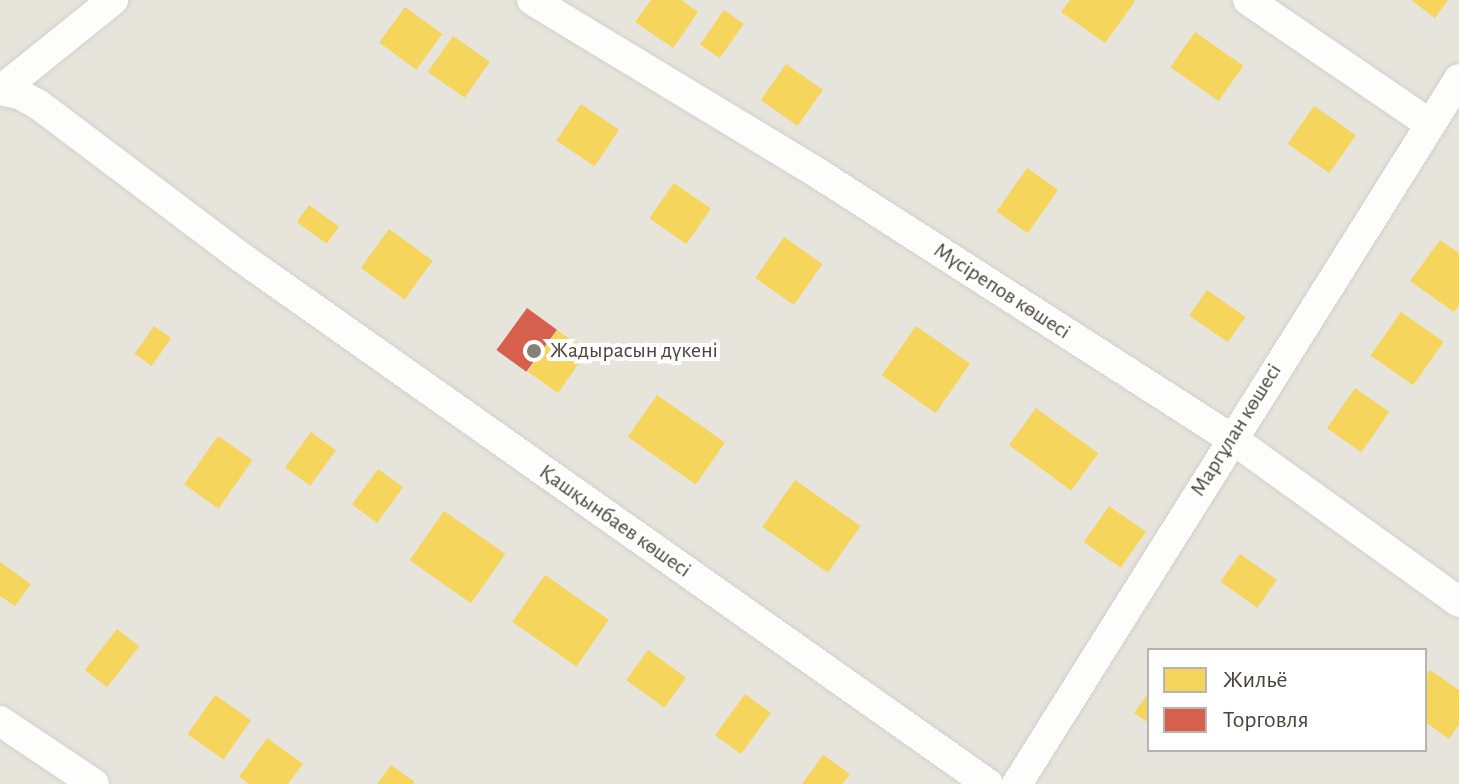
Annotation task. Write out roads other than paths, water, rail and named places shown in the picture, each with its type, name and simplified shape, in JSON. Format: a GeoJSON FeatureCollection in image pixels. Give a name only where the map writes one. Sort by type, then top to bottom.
{"type":"FeatureCollection","features":[{"type":"Feature","properties":{"kind":"street"},"geometry":{"type":"LineString","coordinates":[[0,90],[113,0]]}},
{"type":"Feature","properties":{"kind":"street","name":"Мүсірепов көшесі"},"geometry":{"type":"LineString","coordinates":[[532,0],[819,174],[1231,438],[1459,602]]}},
{"type":"Feature","properties":{"kind":"street"},"geometry":{"type":"LineString","coordinates":[[1248,0],[1430,124]]}},
{"type":"Feature","properties":{"kind":"street","name":"Маргұлан көшесі"},"geometry":{"type":"LineString","coordinates":[[1017,784],[1231,438],[1459,79]]}},
{"type":"Feature","properties":{"kind":"street","name":"Қашқынбаев көшесі"},"geometry":{"type":"LineString","coordinates":[[0,90],[21,95],[39,105],[242,258],[988,784]]}},
{"type":"Feature","properties":{"kind":"street"},"geometry":{"type":"LineString","coordinates":[[0,721],[94,784]]}},
{"type":"Feature","properties":{"kind":"place","name":"Жадырасын дүкені"},"geometry":{"type":"Point","coordinates":[534,351]}}]}
